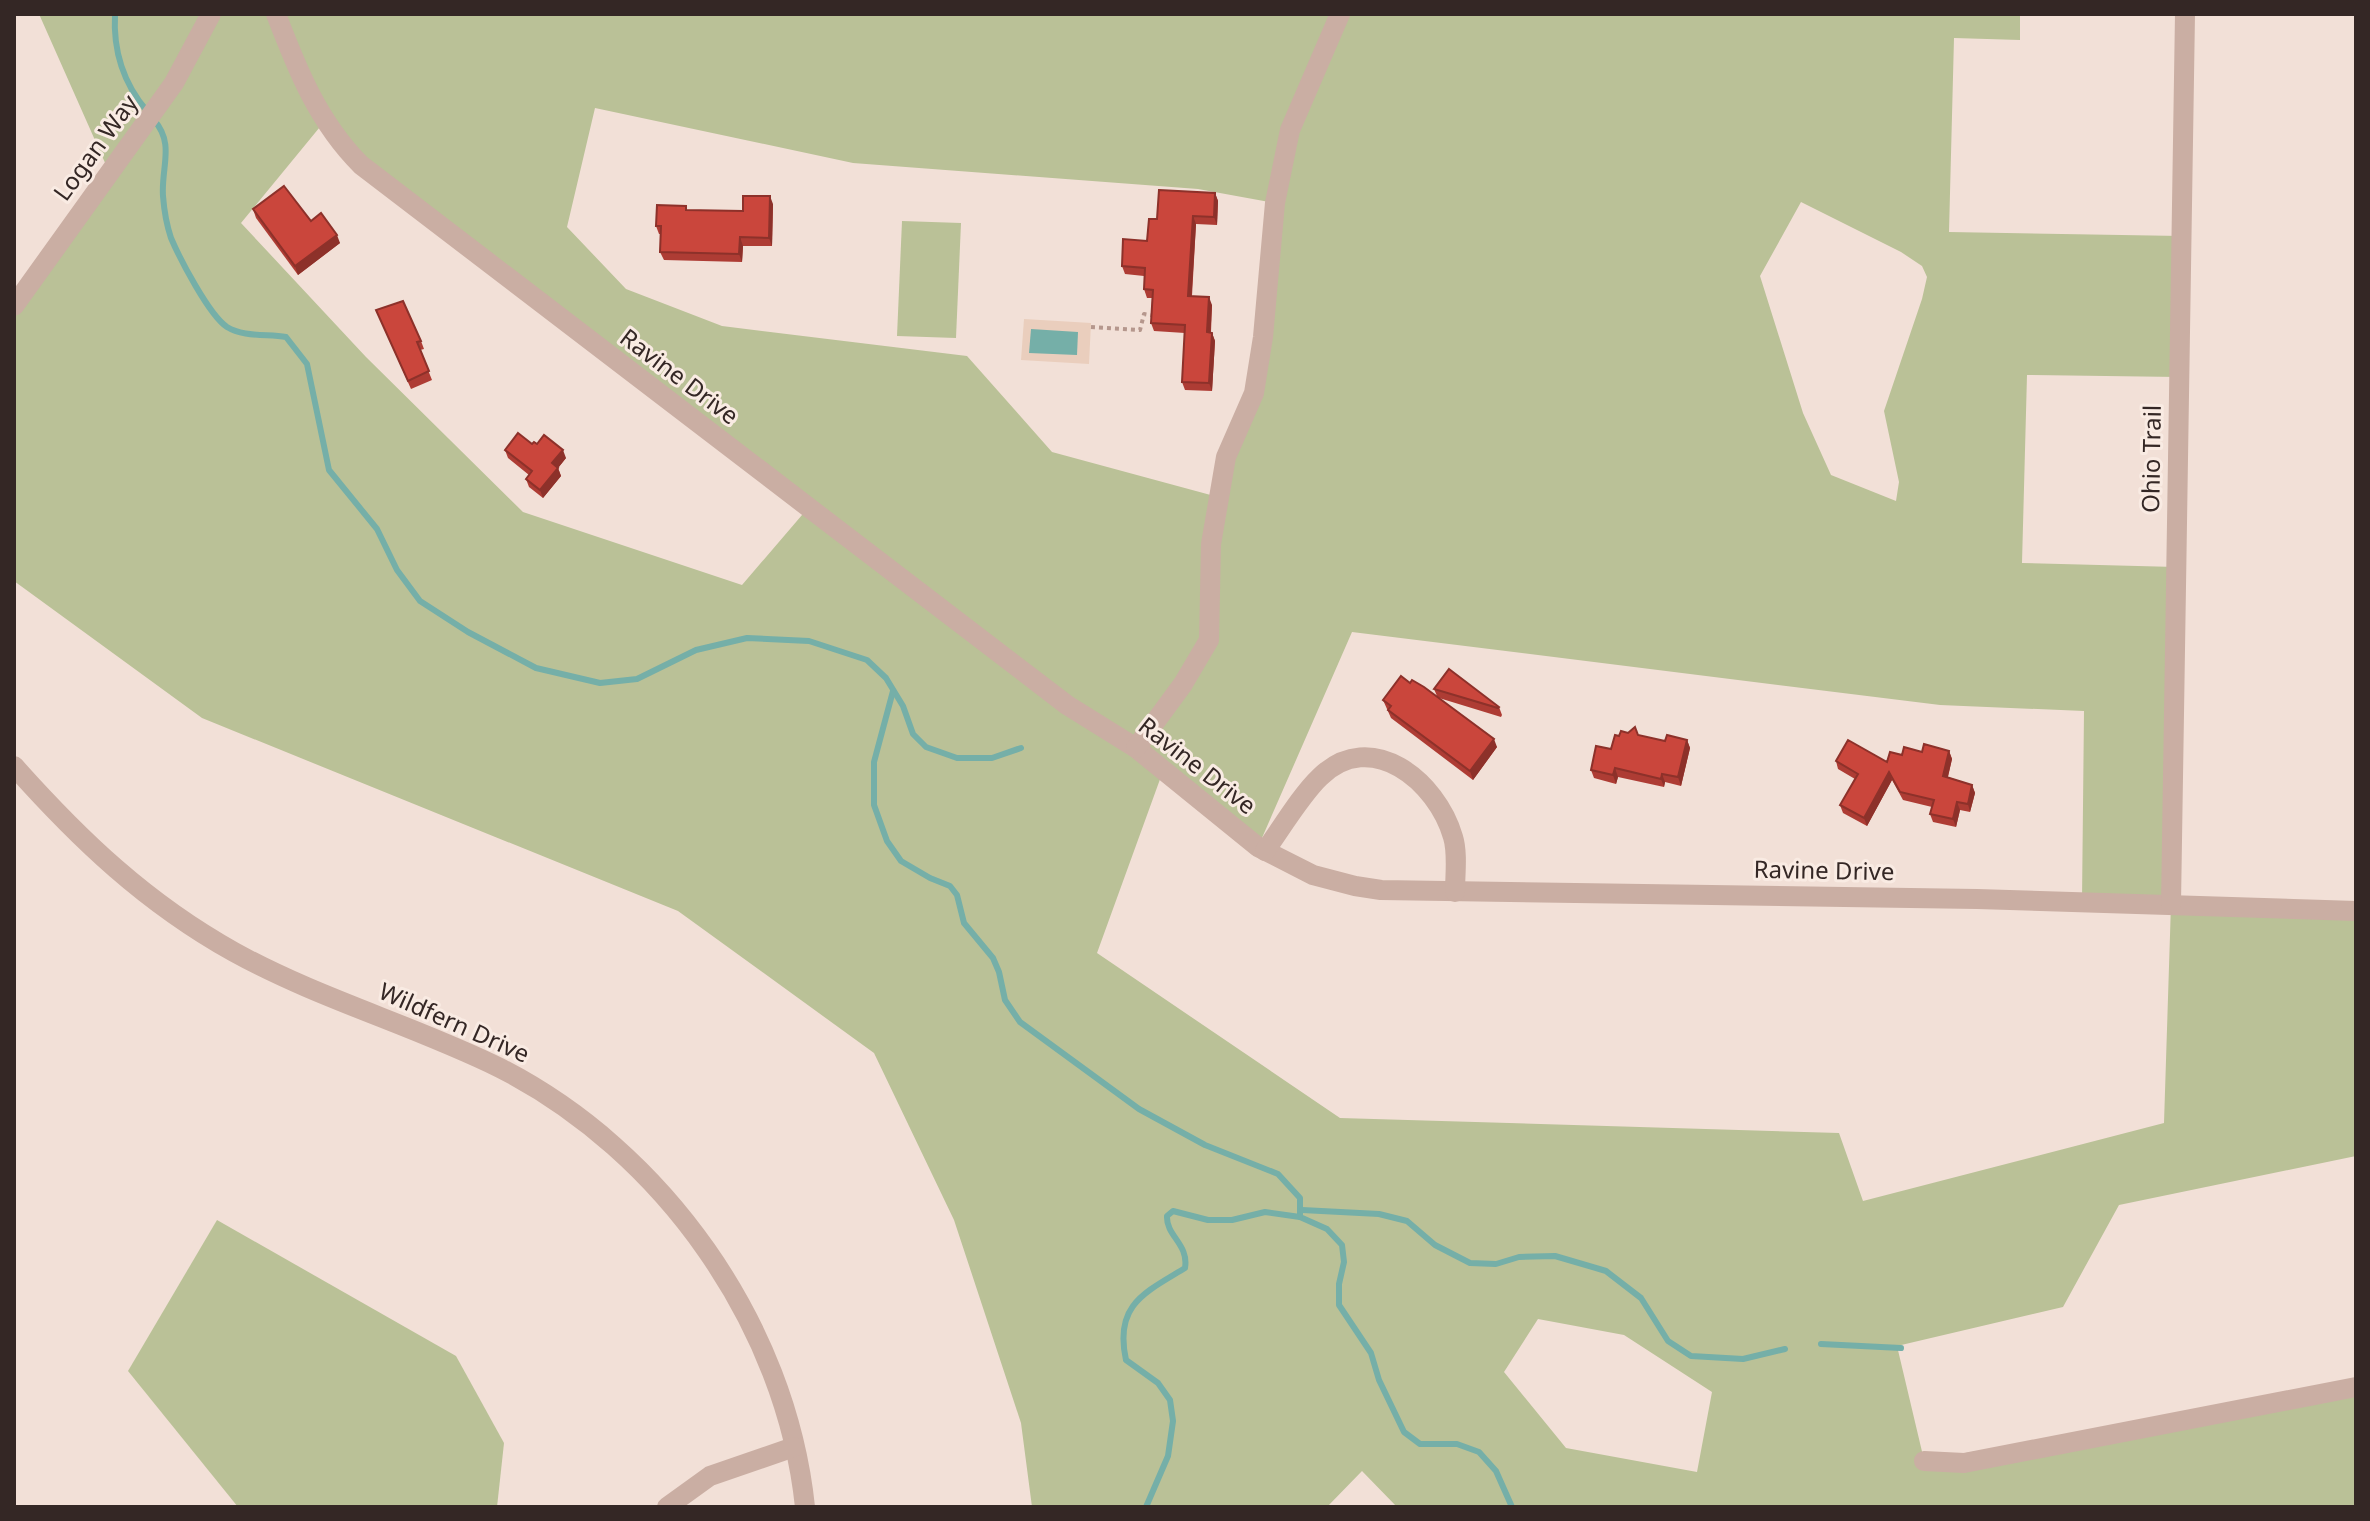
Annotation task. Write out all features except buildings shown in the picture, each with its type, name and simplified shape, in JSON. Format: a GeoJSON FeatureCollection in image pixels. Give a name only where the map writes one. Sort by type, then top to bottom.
{"type":"FeatureCollection","features":[{"type":"Feature","properties":{"kind":"street","name":"Logan Way"},"geometry":{"type":"LineString","coordinates":[[16,297],[110,174],[174,83],[211,14]]}},
{"type":"Feature","properties":{"kind":"street","name":"Ravine Drive"},"geometry":{"type":"LineString","coordinates":[[276,14],[314,105],[347,152],[361,165],[1067,705],[1136,748],[1265,851],[1313,875],[1381,890],[1967,898],[2356,911]]}},
{"type":"Feature","properties":{"kind":"street"},"geometry":{"type":"LineString","coordinates":[[1136,748],[1183,684],[1209,640],[1211,544],[1226,457],[1254,393],[1263,337],[1275,203],[1290,130],[1340,14]]}},
{"type":"Feature","properties":{"kind":"street","name":"Ohio Trail"},"geometry":{"type":"LineString","coordinates":[[2171,904],[2185,14]]}},
{"type":"Feature","properties":{"kind":"street"},"geometry":{"type":"LineString","coordinates":[[1265,851],[1320,776],[1359,755],[1384,758],[1417,779],[1442,812],[1454,838],[1455,892]]}},
{"type":"Feature","properties":{"kind":"street","name":"Wildfern Drive"},"geometry":{"type":"LineString","coordinates":[[14,766],[60,818],[111,866],[170,912],[292,983],[462,1050],[502,1070],[578,1117],[622,1153],[694,1232],[732,1289],[765,1354],[788,1419],[805,1507]]}},
{"type":"Feature","properties":{"kind":"street"},"geometry":{"type":"LineString","coordinates":[[1924,1461],[1964,1463],[2356,1387]]}},
{"type":"Feature","properties":{"kind":"street"},"geometry":{"type":"LineString","coordinates":[[667,1507],[710,1476],[794,1447]]}},
{"type":"Feature","properties":{"kind":"path"},"geometry":{"type":"LineString","coordinates":[[1091,327],[1140,330],[1144,314],[1155,316]]}},
{"type":"Feature","properties":{"kind":"green space"},"geometry":{"type":"Polygon","coordinates":[[[39,14],[2020,14],[2020,40],[1954,38],[1949,232],[2181,236],[2179,377],[2027,375],[2022,563],[2176,567],[2171,904],[2356,911],[2356,1156],[2119,1205],[2063,1307],[1897,1346],[1924,1460],[2356,1387],[2356,1507],[1397,1507],[1362,1471],[1327,1507],[1032,1507],[1021,1423],[954,1220],[874,1053],[678,911],[202,718],[14,581],[14,306],[110,174],[39,14]],[[595,108],[567,227],[626,289],[722,326],[967,356],[1052,452],[1218,497],[1254,393],[1275,203],[1198,189],[853,163],[595,108]],[[324,122],[241,223],[366,357],[523,512],[742,585],[808,508],[443,230],[324,122]],[[1801,202],[1760,276],[1803,413],[1831,475],[1896,501],[1899,482],[1884,411],[1922,299],[1927,277],[1922,266],[1901,252],[1801,202]],[[1352,632],[1258,847],[1163,771],[1097,953],[1340,1118],[1839,1133],[1863,1201],[2164,1123],[2171,904],[2082,901],[2084,711],[1940,705],[1352,632]],[[1538,1319],[1504,1372],[1566,1448],[1697,1472],[1712,1392],[1624,1335],[1538,1319]]]}},
{"type":"Feature","properties":{"kind":"green space"},"geometry":{"type":"Polygon","coordinates":[[[902,221],[961,223],[956,338],[897,336],[902,221]]]}},
{"type":"Feature","properties":{"kind":"green space"},"geometry":{"type":"Polygon","coordinates":[[[217,1220],[456,1356],[504,1443],[497,1507],[238,1507],[128,1371],[217,1220]]]}},
{"type":"Feature","properties":{"kind":"shaded area"},"geometry":{"type":"Polygon","coordinates":[[[1024,319],[1091,323],[1089,364],[1021,360],[1024,319]]]}},
{"type":"Feature","properties":{"kind":"water"},"geometry":{"type":"Polygon","coordinates":[[[1031,329],[1078,332],[1077,355],[1029,353],[1031,329]]]}},
{"type":"Feature","properties":{"kind":"waterway"},"geometry":{"type":"LineString","coordinates":[[115,14],[121,66],[147,111]]}},
{"type":"Feature","properties":{"kind":"waterway"},"geometry":{"type":"LineString","coordinates":[[154,120],[166,147],[163,196],[167,223],[188,272],[212,311],[227,327],[248,334],[286,337],[307,364],[329,470],[377,529],[397,570],[420,601],[468,632],[536,668],[600,683],[637,679],[696,650],[747,638],[809,641],[867,660],[886,678],[903,706],[913,734],[926,747],[957,758],[992,758],[1021,748]]}},
{"type":"Feature","properties":{"kind":"waterway"},"geometry":{"type":"LineString","coordinates":[[893,691],[874,762],[874,805],[887,841],[901,861],[950,886],[957,895],[964,923],[993,958],[1005,1000],[1020,1022],[1139,1109],[1205,1145],[1278,1174],[1300,1198],[1300,1217],[1327,1229],[1342,1245],[1344,1262],[1339,1284],[1339,1305],[1371,1353],[1379,1380],[1404,1432],[1420,1444],[1457,1444],[1479,1452],[1496,1471],[1512,1507]]}},
{"type":"Feature","properties":{"kind":"waterway"},"geometry":{"type":"LineString","coordinates":[[1302,1210],[1379,1214],[1407,1221],[1435,1245],[1470,1263],[1496,1264],[1519,1257],[1555,1256],[1606,1271],[1641,1298],[1668,1341],[1691,1356],[1743,1359],[1785,1349]]}},
{"type":"Feature","properties":{"kind":"waterway"},"geometry":{"type":"LineString","coordinates":[[1146,1507],[1168,1456],[1173,1421],[1170,1400],[1158,1383],[1126,1360],[1124,1326],[1129,1313],[1145,1294],[1185,1268],[1184,1253],[1170,1229],[1167,1216],[1173,1211],[1208,1220],[1232,1220],[1265,1212],[1300,1217]]}},
{"type":"Feature","properties":{"kind":"waterway"},"geometry":{"type":"LineString","coordinates":[[1821,1344],[1901,1348]]}}]}
